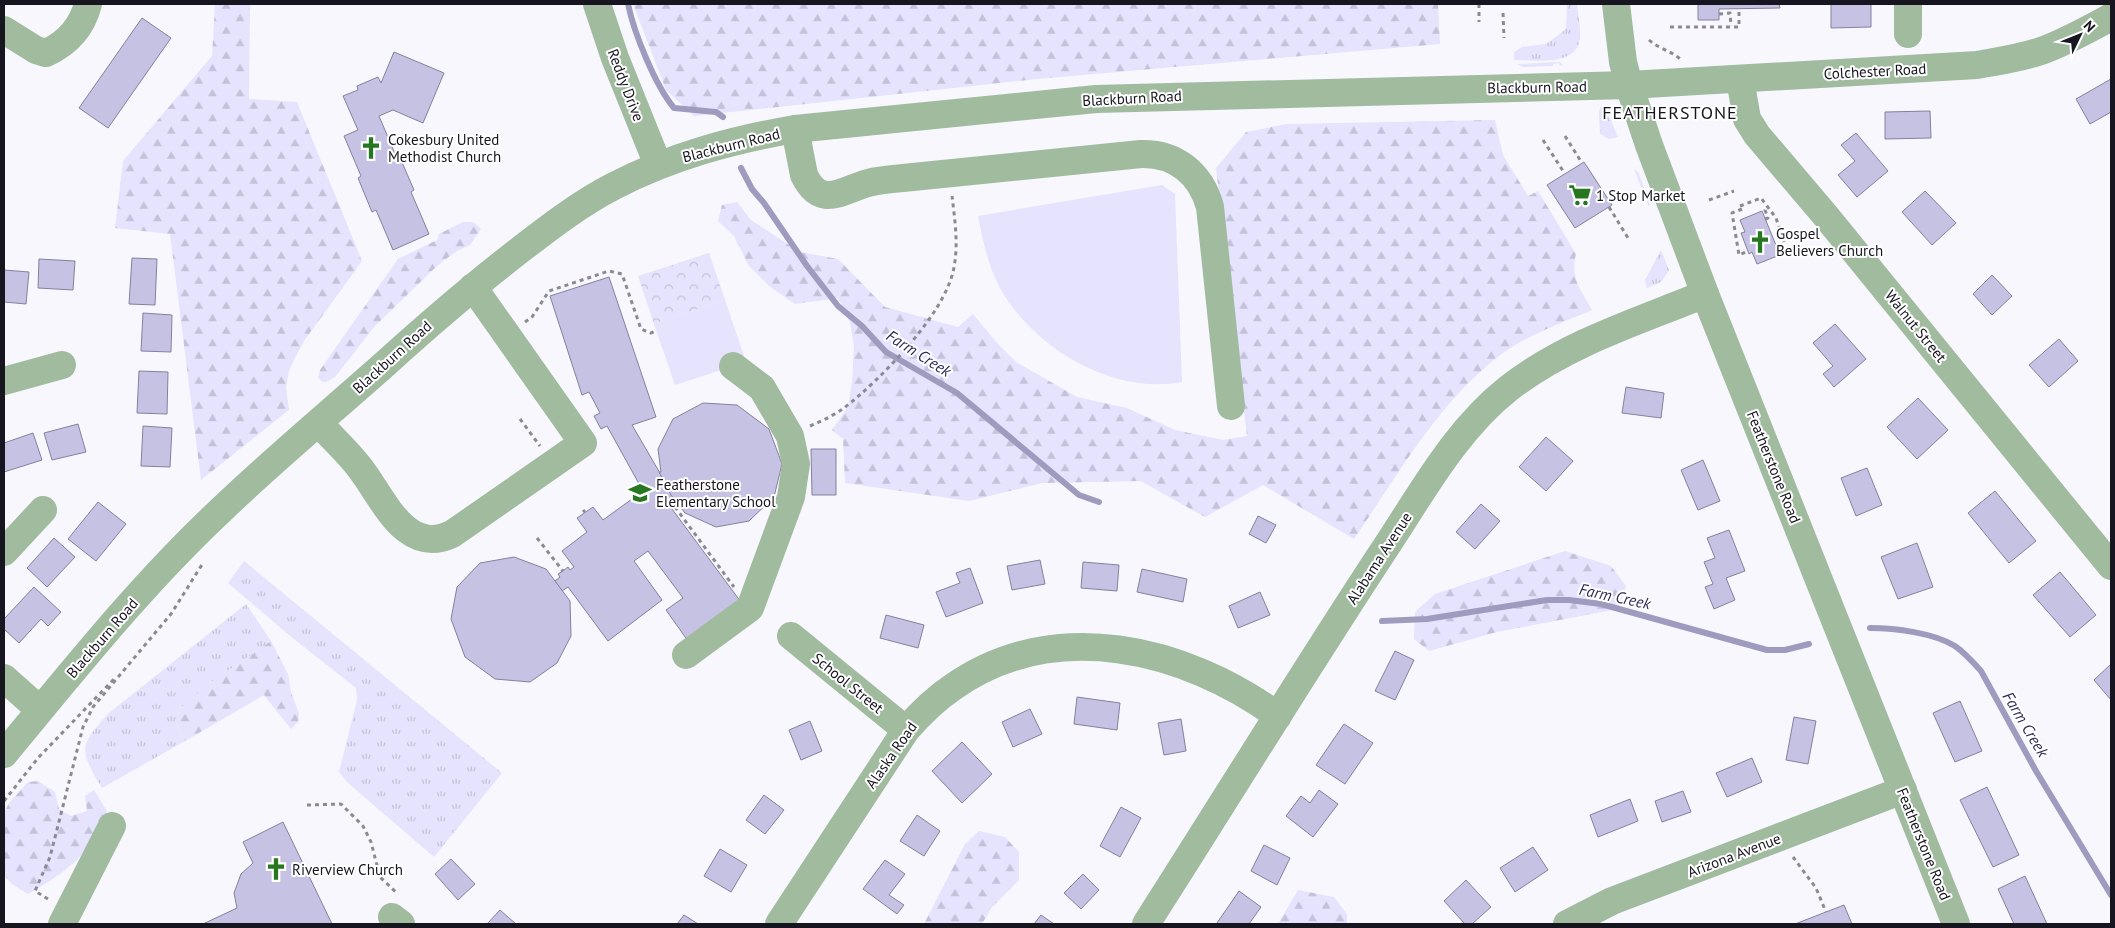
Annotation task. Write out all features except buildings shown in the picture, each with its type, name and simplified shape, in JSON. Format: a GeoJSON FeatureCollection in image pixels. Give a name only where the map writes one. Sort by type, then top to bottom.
{"type":"FeatureCollection","features":[{"type":"Feature","properties":{"kind":"street"},"geometry":{"type":"LineString","coordinates":[[4,30],[36,50],[46,53],[65,42],[84,20],[88,4]]}},
{"type":"Feature","properties":{"kind":"street","name":"Reddy Drive"},"geometry":{"type":"LineString","coordinates":[[597,4],[658,165]]}},
{"type":"Feature","properties":{"kind":"street","name":"Featherstone Road"},"geometry":{"type":"LineString","coordinates":[[1616,4],[1620,40],[1629,85],[1649,145],[1705,294],[1956,924]]}},
{"type":"Feature","properties":{"kind":"street"},"geometry":{"type":"LineString","coordinates":[[1908,4],[1908,34]]}},
{"type":"Feature","properties":{"kind":"street","name":"Colchester Road"},"geometry":{"type":"LineString","coordinates":[[1629,85],[1943,67],[2014,59],[2042,51],[2076,36],[2111,17]]}},
{"type":"Feature","properties":{"kind":"street","name":"Walnut Street"},"geometry":{"type":"LineString","coordinates":[[1740,79],[1747,119],[1757,135],[1825,215],[2111,566]]}},
{"type":"Feature","properties":{"kind":"street","name":"Blackburn Road"},"geometry":{"type":"LineString","coordinates":[[4,754],[126,609],[219,511],[473,287],[585,203],[612,187],[658,165],[701,149],[796,129],[1096,99],[1629,85]]}},
{"type":"Feature","properties":{"kind":"street"},"geometry":{"type":"LineString","coordinates":[[796,129],[804,175],[807,182],[816,190],[828,196],[834,196],[866,183],[882,180],[1149,154],[1173,159],[1195,176],[1205,190],[1210,207],[1231,406]]}},
{"type":"Feature","properties":{"kind":"street"},"geometry":{"type":"LineString","coordinates":[[319,423],[359,467],[400,524],[420,538],[434,540],[452,534],[583,443],[473,287]]}},
{"type":"Feature","properties":{"kind":"street","name":"Alabama Avenue"},"geometry":{"type":"LineString","coordinates":[[1146,924],[1365,579],[1452,447],[1478,416],[1507,389],[1550,359],[1705,294]]}},
{"type":"Feature","properties":{"kind":"street"},"geometry":{"type":"LineString","coordinates":[[4,381],[62,365]]}},
{"type":"Feature","properties":{"kind":"street"},"geometry":{"type":"LineString","coordinates":[[686,654],[750,608],[791,496],[796,464],[788,433],[762,388],[734,366]]}},
{"type":"Feature","properties":{"kind":"street"},"geometry":{"type":"LineString","coordinates":[[4,552],[43,510]]}},
{"type":"Feature","properties":{"kind":"street","name":"School Street"},"geometry":{"type":"LineString","coordinates":[[791,636],[906,730]]}},
{"type":"Feature","properties":{"kind":"street","name":"Alaska Road"},"geometry":{"type":"LineString","coordinates":[[779,924],[906,730],[927,707],[947,692],[982,670],[1013,657],[1046,649],[1079,646],[1118,649],[1148,654],[1186,665],[1222,680],[1256,700],[1278,716]]}},
{"type":"Feature","properties":{"kind":"street"},"geometry":{"type":"LineString","coordinates":[[4,678],[40,710]]}},
{"type":"Feature","properties":{"kind":"street","name":"Arizona Avenue"},"geometry":{"type":"LineString","coordinates":[[1567,924],[1612,901],[1903,790]]}},
{"type":"Feature","properties":{"kind":"street"},"geometry":{"type":"LineString","coordinates":[[62,924],[112,826]]}},
{"type":"Feature","properties":{"kind":"path"},"geometry":{"type":"LineString","coordinates":[[1479,4],[1479,22]]}},
{"type":"Feature","properties":{"kind":"path"},"geometry":{"type":"LineString","coordinates":[[1670,27],[1739,27],[1739,9]]}},
{"type":"Feature","properties":{"kind":"path"},"geometry":{"type":"LineString","coordinates":[[1503,13],[1504,38]]}},
{"type":"Feature","properties":{"kind":"path"},"geometry":{"type":"LineString","coordinates":[[1719,14],[1730,14],[1731,26]]}},
{"type":"Feature","properties":{"kind":"path"},"geometry":{"type":"LineString","coordinates":[[1564,136],[1582,163]]}},
{"type":"Feature","properties":{"kind":"path"},"geometry":{"type":"LineString","coordinates":[[1543,140],[1565,174]]}},
{"type":"Feature","properties":{"kind":"path"},"geometry":{"type":"LineString","coordinates":[[788,433],[822,420],[844,408],[892,363],[935,313],[942,301],[953,272],[956,228],[949,173]]}},
{"type":"Feature","properties":{"kind":"path"},"geometry":{"type":"LineString","coordinates":[[1709,200],[1734,191]]}},
{"type":"Feature","properties":{"kind":"path"},"geometry":{"type":"LineString","coordinates":[[1748,251],[1739,255],[1732,213],[1761,198],[1776,218],[1784,242]]}},
{"type":"Feature","properties":{"kind":"path"},"geometry":{"type":"LineString","coordinates":[[1765,219],[1768,218],[1765,210],[1766,206]]}},
{"type":"Feature","properties":{"kind":"path"},"geometry":{"type":"LineString","coordinates":[[1609,207],[1628,238]]}},
{"type":"Feature","properties":{"kind":"path"},"geometry":{"type":"LineString","coordinates":[[520,325],[532,317],[549,291],[609,272],[622,274],[641,329],[651,333],[656,331]]}},
{"type":"Feature","properties":{"kind":"path"},"geometry":{"type":"LineString","coordinates":[[675,507],[750,608]]}},
{"type":"Feature","properties":{"kind":"path"},"geometry":{"type":"LineString","coordinates":[[538,538],[563,571]]}},
{"type":"Feature","properties":{"kind":"path"},"geometry":{"type":"LineString","coordinates":[[35,892],[50,857],[83,727],[93,707],[171,614],[204,561]]}},
{"type":"Feature","properties":{"kind":"path"},"geometry":{"type":"LineString","coordinates":[[4,801],[45,751],[131,662]]}},
{"type":"Feature","properties":{"kind":"path"},"geometry":{"type":"LineString","coordinates":[[307,805],[341,804],[358,818],[369,838],[380,877],[399,914]]}},
{"type":"Feature","properties":{"kind":"path"},"geometry":{"type":"LineString","coordinates":[[1790,855],[1816,888],[1826,912]]}},
{"type":"Feature","properties":{"kind":"green space"},"geometry":{"type":"Polygon","coordinates":[[[215,4],[250,4],[249,99],[297,102],[362,261],[304,341],[296,356],[289,371],[286,387],[289,410],[201,480],[170,234],[115,228],[123,161],[212,56],[215,4]]]}},
{"type":"Feature","properties":{"kind":"green space"},"geometry":{"type":"Polygon","coordinates":[[[633,4],[1438,4],[1440,44],[1037,79],[694,116],[666,90],[633,4]]]}},
{"type":"Feature","properties":{"kind":"green space"},"geometry":{"type":"Polygon","coordinates":[[[1567,4],[1577,4],[1580,39],[1577,48],[1563,58],[1553,60],[1514,60],[1514,52],[1522,47],[1546,44],[1566,29],[1567,4]]]}},
{"type":"Feature","properties":{"kind":"green space"},"geometry":{"type":"Polygon","coordinates":[[[1560,62],[1563,65],[1560,66],[1559,63],[1553,64],[1553,66],[1523,67],[1517,64],[1560,62]]]}},
{"type":"Feature","properties":{"kind":"green space"},"geometry":{"type":"Polygon","coordinates":[[[1601,106],[1605,107],[1618,137],[1609,139],[1600,134],[1599,112],[1601,106]]]}},
{"type":"Feature","properties":{"kind":"green space"},"geometry":{"type":"Polygon","coordinates":[[[1495,120],[1503,155],[1528,196],[1538,191],[1576,254],[1574,263],[1575,277],[1592,310],[1546,329],[1513,346],[1480,372],[1459,393],[1421,440],[1354,539],[1263,485],[1205,517],[1141,481],[1042,483],[969,501],[845,483],[843,439],[832,430],[848,407],[852,383],[854,347],[850,322],[838,298],[795,304],[769,286],[749,266],[734,236],[718,221],[722,205],[737,202],[751,220],[800,252],[838,259],[885,307],[958,327],[973,314],[1016,362],[1077,397],[1127,408],[1175,430],[1223,440],[1247,436],[1216,168],[1246,132],[1287,124],[1495,120]]]}},
{"type":"Feature","properties":{"kind":"green space"},"geometry":{"type":"Polygon","coordinates":[[[1634,169],[1638,172],[1650,203],[1649,207],[1634,169]]]}},
{"type":"Feature","properties":{"kind":"green space"},"geometry":{"type":"Polygon","coordinates":[[[1162,185],[1175,194],[1182,382],[1155,384],[1129,381],[1103,374],[1054,348],[1033,330],[1015,310],[996,280],[986,253],[978,216],[1162,185]]]}},
{"type":"Feature","properties":{"kind":"green space"},"geometry":{"type":"Polygon","coordinates":[[[463,222],[473,222],[481,229],[470,245],[457,251],[438,265],[374,327],[335,377],[322,382],[318,377],[320,370],[398,259],[437,240],[439,234],[463,222]]]}},
{"type":"Feature","properties":{"kind":"green space"},"geometry":{"type":"Polygon","coordinates":[[[1661,250],[1669,270],[1661,282],[1647,288],[1645,280],[1661,250]]]}},
{"type":"Feature","properties":{"kind":"green space"},"geometry":{"type":"Polygon","coordinates":[[[709,253],[725,300],[654,324],[638,276],[709,253]]]}},
{"type":"Feature","properties":{"kind":"green space"},"geometry":{"type":"Polygon","coordinates":[[[725,300],[746,362],[675,385],[654,324],[725,300]]]}},
{"type":"Feature","properties":{"kind":"green space"},"geometry":{"type":"Polygon","coordinates":[[[1565,551],[1611,566],[1626,586],[1618,609],[1497,632],[1429,651],[1414,639],[1415,612],[1435,594],[1565,551]]]}},
{"type":"Feature","properties":{"kind":"green space"},"geometry":{"type":"Polygon","coordinates":[[[244,561],[502,773],[434,857],[348,783],[339,772],[357,700],[356,688],[289,635],[228,583],[244,561]]]}},
{"type":"Feature","properties":{"kind":"green space"},"geometry":{"type":"Polygon","coordinates":[[[246,604],[271,641],[206,686],[176,723],[185,741],[102,788],[89,765],[85,749],[87,741],[99,724],[109,713],[246,604]]]}},
{"type":"Feature","properties":{"kind":"green space"},"geometry":{"type":"Polygon","coordinates":[[[271,641],[288,674],[291,692],[299,714],[298,722],[291,729],[264,695],[185,741],[176,723],[179,709],[206,686],[271,641]]]}},
{"type":"Feature","properties":{"kind":"green space"},"geometry":{"type":"Polygon","coordinates":[[[38,781],[55,792],[59,809],[71,816],[87,811],[85,796],[94,790],[107,811],[101,826],[86,850],[65,870],[28,894],[12,884],[4,875],[4,813],[9,803],[28,782],[38,781]]]}},
{"type":"Feature","properties":{"kind":"green space"},"geometry":{"type":"Polygon","coordinates":[[[979,831],[1005,837],[1019,852],[1019,880],[992,907],[982,924],[924,924],[965,844],[979,831]]]}},
{"type":"Feature","properties":{"kind":"green space"},"geometry":{"type":"Polygon","coordinates":[[[1298,890],[1334,897],[1347,914],[1347,924],[1278,924],[1298,890]]]}},
{"type":"Feature","properties":{"kind":"waterway","name":"Farm Creek"},"geometry":{"type":"LineString","coordinates":[[628,4],[646,58],[674,108],[716,112],[723,117]]}},
{"type":"Feature","properties":{"kind":"waterway","name":"Farm Creek"},"geometry":{"type":"LineString","coordinates":[[741,168],[752,189],[838,306],[862,326],[886,352],[957,393],[1079,495],[1099,502]]}},
{"type":"Feature","properties":{"kind":"waterway","name":"Farm Creek"},"geometry":{"type":"LineString","coordinates":[[1382,621],[1427,619],[1547,600],[1569,600],[1601,604],[1767,650],[1785,650],[1809,644]]}},
{"type":"Feature","properties":{"kind":"waterway","name":"Farm Creek"},"geometry":{"type":"LineString","coordinates":[[1870,628],[1902,630],[1946,641],[1966,655],[1981,671],[2036,771],[2111,895]]}},
{"type":"Feature","properties":{"kind":"place","name":"Cokesbury United Methodist Church"},"geometry":{"type":"Point","coordinates":[371,148]}},
{"type":"Feature","properties":{"kind":"place","name":"1 Stop Market"},"geometry":{"type":"Point","coordinates":[1580,195]}},
{"type":"Feature","properties":{"kind":"place","name":"Gospel Believers Church"},"geometry":{"type":"Point","coordinates":[1760,242]}},
{"type":"Feature","properties":{"kind":"place","name":"Featherstone Elementary School"},"geometry":{"type":"Point","coordinates":[640,493]}},
{"type":"Feature","properties":{"kind":"place","name":"Riverview Church"},"geometry":{"type":"Point","coordinates":[276,869]}},
{"type":"Feature","properties":{"kind":"district","name":"FEATHERSTONE"},"geometry":{"type":"Point","coordinates":[1670,112]}}]}
